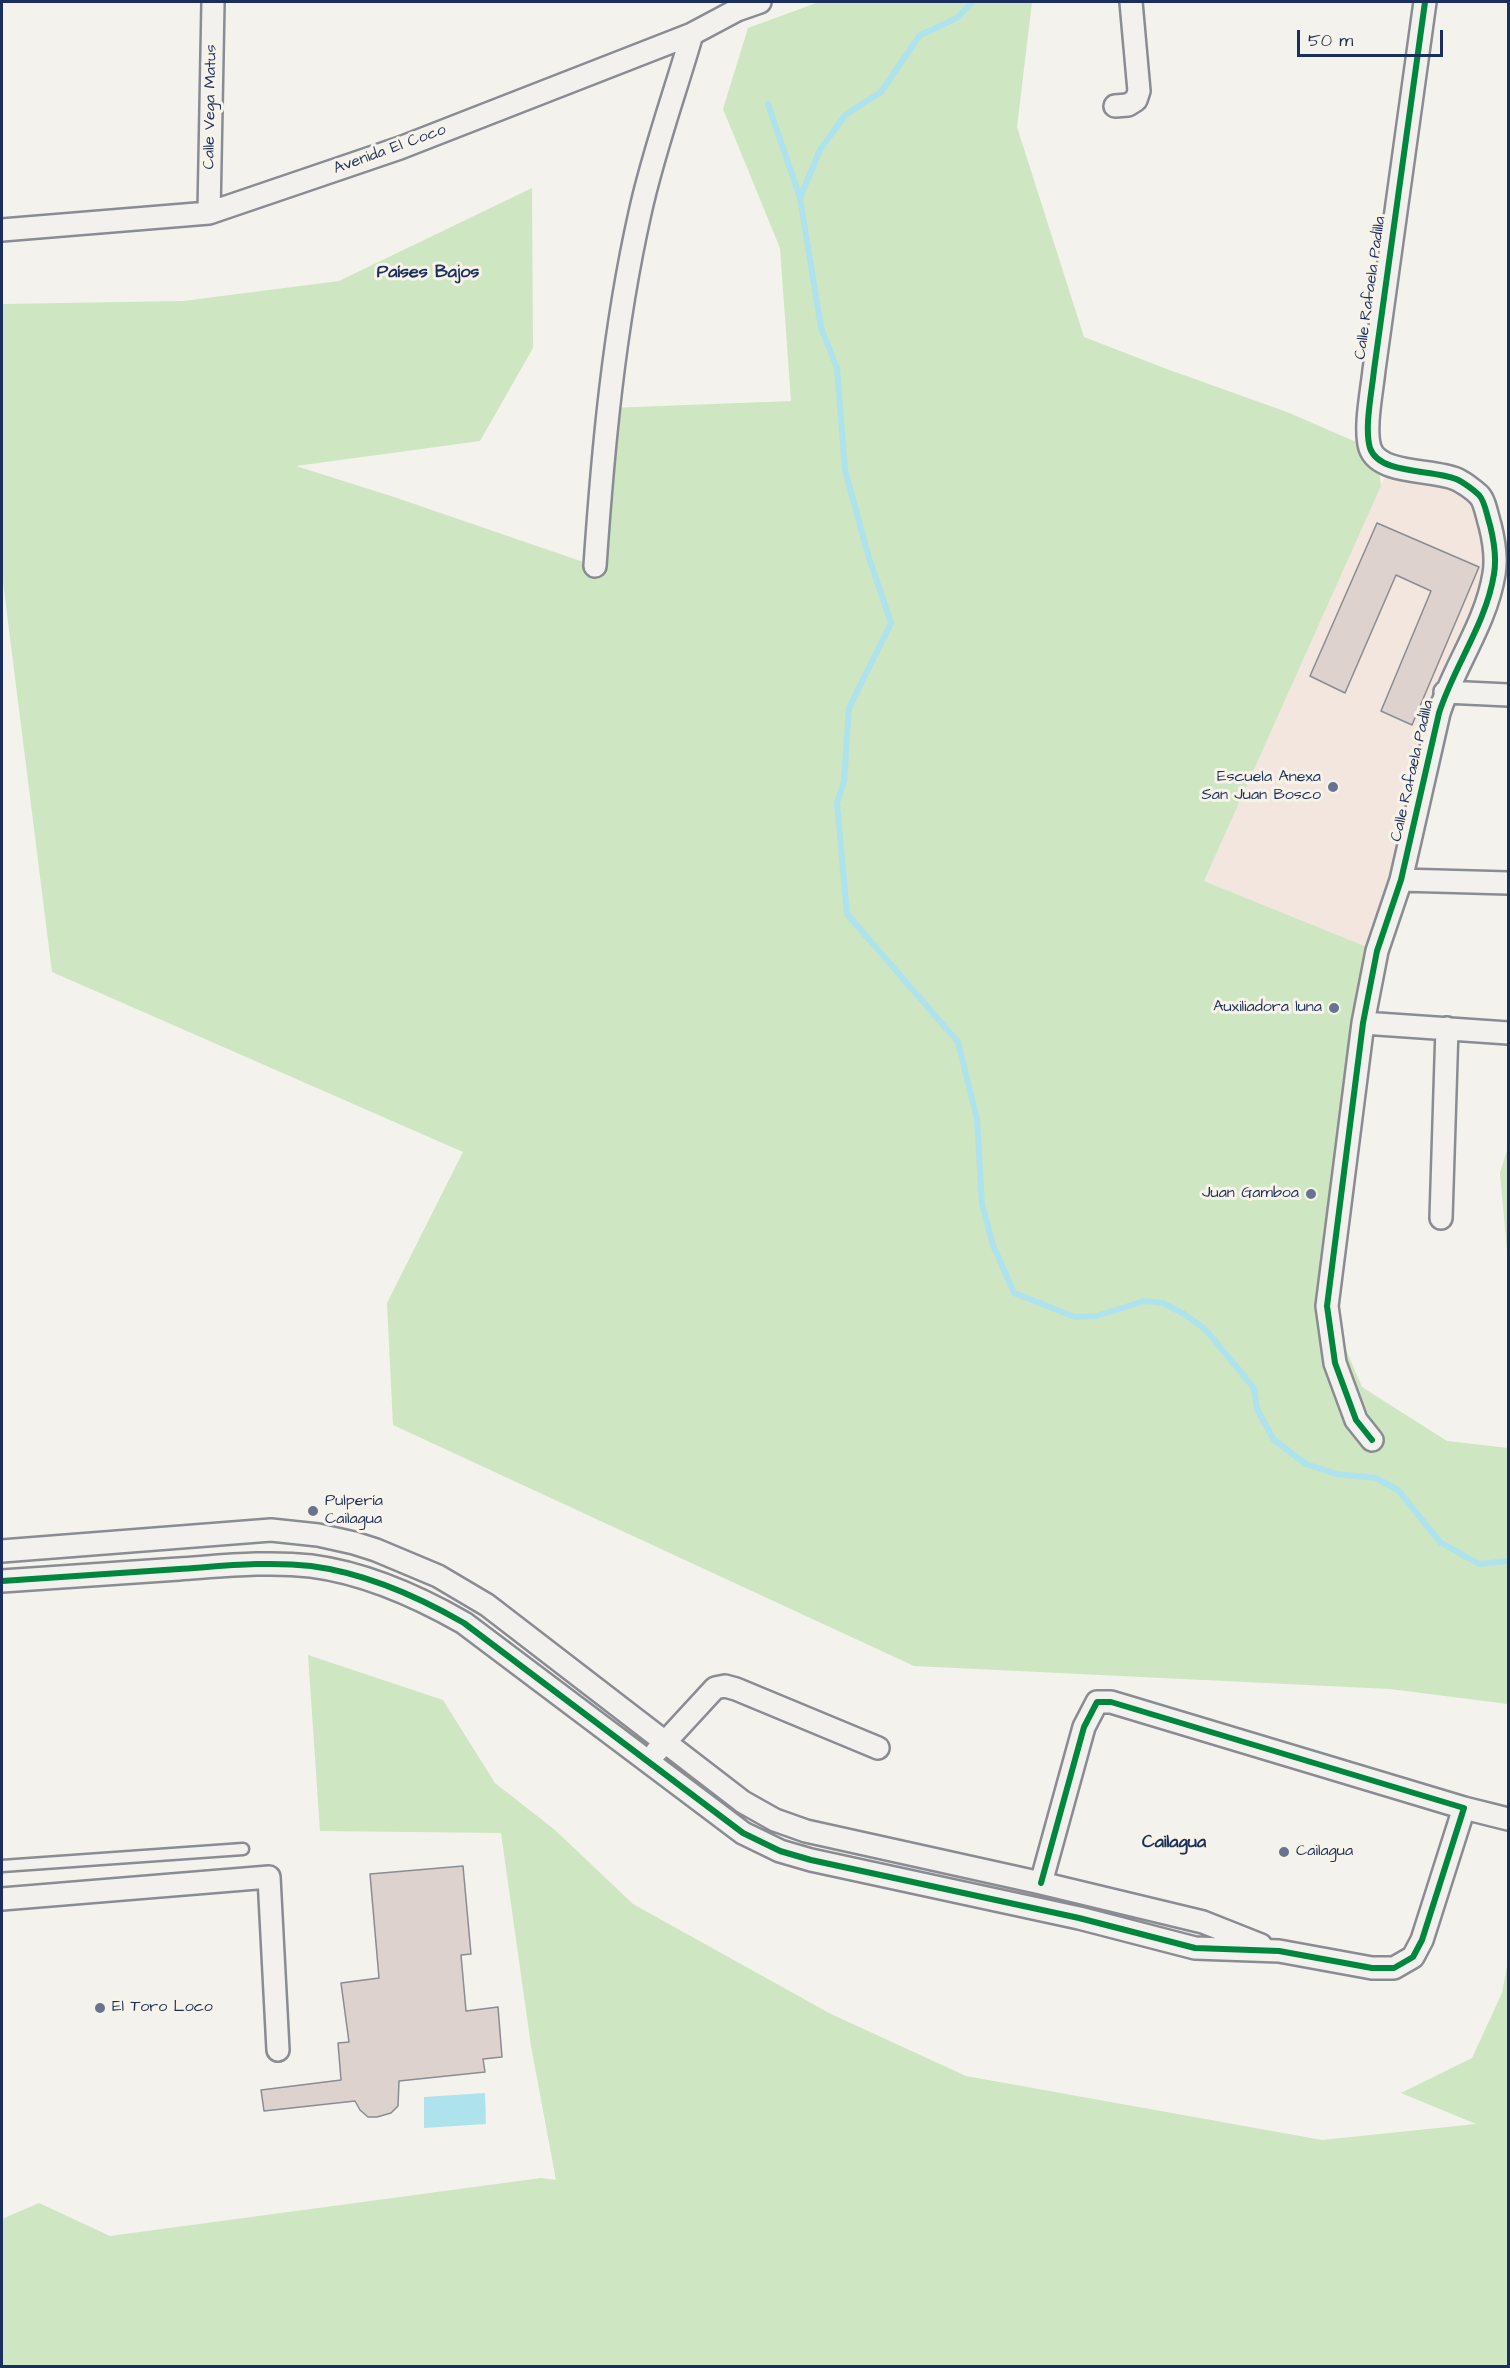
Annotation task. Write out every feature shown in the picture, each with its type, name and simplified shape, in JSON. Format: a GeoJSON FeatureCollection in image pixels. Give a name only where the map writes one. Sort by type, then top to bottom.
{"type":"FeatureCollection","features":[{"type":"Feature","properties":{"kind":"street","name":"Calle Vega Matus"},"geometry":{"type":"LineString","coordinates":[[209,213],[213,2]]}},
{"type":"Feature","properties":{"kind":"street","name":"Avenida El Coco"},"geometry":{"type":"LineString","coordinates":[[2,230],[209,213],[400,148],[692,34],[737,6],[760,2]]}},
{"type":"Feature","properties":{"kind":"street"},"geometry":{"type":"LineString","coordinates":[[1115,106],[1128,105],[1136,100],[1139,91],[1131,2]]}},
{"type":"Feature","properties":{"kind":"street","name":"Calle Rafaela Padilla"},"geometry":{"type":"LineString","coordinates":[[1372,1440],[1356,1420],[1335,1363],[1327,1306],[1363,1023],[1377,951],[1401,879],[1445,692],[1480,620],[1495,572],[1495,543],[1480,496],[1457,479],[1390,466],[1378,460],[1370,448],[1369,429],[1374,370],[1425,2]]}},
{"type":"Feature","properties":{"kind":"street"},"geometry":{"type":"LineString","coordinates":[[595,566],[602,466],[624,298],[640,212],[692,34]]}},
{"type":"Feature","properties":{"kind":"street"},"geometry":{"type":"LineString","coordinates":[[1445,692],[1509,695]]}},
{"type":"Feature","properties":{"kind":"street"},"geometry":{"type":"LineString","coordinates":[[1401,879],[1509,883]]}},
{"type":"Feature","properties":{"kind":"street"},"geometry":{"type":"LineString","coordinates":[[1363,1023],[1509,1033]]}},
{"type":"Feature","properties":{"kind":"street"},"geometry":{"type":"LineString","coordinates":[[1441,1218],[1447,1028]]}},
{"type":"Feature","properties":{"kind":"street"},"geometry":{"type":"LineString","coordinates":[[2,1551],[271,1530],[354,1543],[408,1562],[438,1576],[487,1605],[743,1802],[775,1820],[836,1839],[1041,1883],[1203,1922],[1279,1951]]}},
{"type":"Feature","properties":{"kind":"street"},"geometry":{"type":"LineString","coordinates":[[188,1536],[191,1568]]}},
{"type":"Feature","properties":{"kind":"street"},"geometry":{"type":"LineString","coordinates":[[2,1581],[265,1563],[310,1566],[366,1580],[427,1602],[479,1634],[743,1833],[780,1851],[811,1860],[1079,1918],[1195,1948],[1279,1951],[1372,1968],[1394,1968],[1413,1957],[1422,1940],[1464,1808]]}},
{"type":"Feature","properties":{"kind":"street"},"geometry":{"type":"LineString","coordinates":[[648,1761],[715,1688],[725,1686],[878,1748]]}},
{"type":"Feature","properties":{"kind":"street"},"geometry":{"type":"LineString","coordinates":[[1041,1883],[1084,1727],[1097,1702],[1111,1702],[1464,1808],[1509,1819]]}},
{"type":"Feature","properties":{"kind":"street"},"geometry":{"type":"LineString","coordinates":[[2,1899],[269,1877],[278,2050]]}},
{"type":"Feature","properties":{"kind":"street"},"geometry":{"type":"LineString","coordinates":[[1079,1918],[1084,1894]]}},
{"type":"Feature","properties":{"kind":"lane"},"geometry":{"type":"LineString","coordinates":[[2,1866],[243,1849]]}},
{"type":"Feature","properties":{"kind":"shaded area","name":"Escuela Anexa San Juan Bosco"},"geometry":{"type":"Polygon","coordinates":[[[1390,466],[1480,496],[1495,571],[1445,692],[1377,951],[1204,881],[1390,466]]]}},
{"type":"Feature","properties":{"kind":"green space"},"geometry":{"type":"Polygon","coordinates":[[[819,2],[1032,2],[1017,127],[1084,337],[1287,412],[1370,448],[1378,460],[1381,486],[1204,881],[1377,951],[1327,1306],[1362,1387],[1447,1441],[1508,1448],[1508,1704],[1390,1689],[914,1666],[393,1425],[387,1303],[463,1152],[52,972],[2,574],[2,304],[183,301],[339,281],[532,188],[533,348],[480,441],[296,466],[595,566],[609,408],[791,401],[780,248],[723,109],[748,28],[819,2]]]}},
{"type":"Feature","properties":{"kind":"green space"},"geometry":{"type":"Polygon","coordinates":[[[1508,1147],[1508,1262],[1500,1173],[1508,1147]]]}},
{"type":"Feature","properties":{"kind":"green space"},"geometry":{"type":"Polygon","coordinates":[[[308,1655],[443,1700],[495,1783],[555,1830],[633,1904],[831,2014],[966,2076],[1322,2140],[1476,2124],[1401,2093],[1472,2058],[1502,1993],[1508,1961],[1508,2366],[2,2366],[2,2219],[39,2203],[110,2236],[541,2178],[556,2180],[531,2046],[501,1833],[320,1831],[308,1655]]]}},
{"type":"Feature","properties":{"kind":"water"},"geometry":{"type":"Polygon","coordinates":[[[485,2093],[486,2124],[424,2128],[424,2097],[485,2093]]]}},
{"type":"Feature","properties":{"kind":"building"},"geometry":{"type":"Polygon","coordinates":[[[1377,523],[1479,567],[1412,725],[1381,711],[1431,591],[1396,575],[1345,693],[1310,676],[1377,523]]]}},
{"type":"Feature","properties":{"kind":"building"},"geometry":{"type":"Polygon","coordinates":[[[463,1866],[471,1954],[461,1955],[466,2011],[498,2007],[502,2057],[483,2059],[485,2072],[399,2081],[398,2106],[391,2113],[377,2117],[368,2117],[355,2101],[264,2111],[261,2090],[341,2080],[338,2043],[349,2042],[341,1983],[379,1978],[370,1874],[463,1866]]]}},
{"type":"Feature","properties":{"kind":"waterway"},"geometry":{"type":"LineString","coordinates":[[800,198],[820,150],[845,115],[881,92],[920,35],[957,18],[972,2]]}},
{"type":"Feature","properties":{"kind":"waterway"},"geometry":{"type":"LineString","coordinates":[[768,104],[800,198],[821,328],[837,368],[845,470],[869,558],[891,623],[849,708],[844,781],[837,803],[847,914],[958,1042],[977,1119],[982,1204],[993,1245],[1014,1293],[1075,1317],[1097,1316],[1144,1301],[1163,1303],[1184,1314],[1205,1329],[1254,1388],[1257,1409],[1274,1440],[1306,1464],[1336,1474],[1376,1478],[1398,1490],[1440,1542],[1479,1564],[1508,1561]]}},
{"type":"Feature","properties":{"kind":"cycle path"},"geometry":{"type":"LineString","coordinates":[[1372,1440],[1356,1420],[1335,1363],[1327,1306],[1363,1023],[1377,951],[1401,880],[1439,713],[1484,610],[1490,592],[1495,561],[1490,525],[1479,495],[1456,479],[1384,463],[1375,457],[1368,440],[1370,399],[1425,2]]}},
{"type":"Feature","properties":{"kind":"cycle path"},"geometry":{"type":"LineString","coordinates":[[2,1581],[262,1564],[311,1566],[371,1580],[409,1595],[464,1623],[743,1833],[780,1851],[811,1860],[1079,1918],[1195,1948],[1279,1951],[1372,1968],[1394,1968],[1413,1957],[1422,1940],[1464,1808],[1111,1702],[1097,1702],[1084,1727],[1041,1883]]}},
{"type":"Feature","properties":{"kind":"place","name":"Escuela Anexa San Juan Bosco"},"geometry":{"type":"Point","coordinates":[1333,787]}},
{"type":"Feature","properties":{"kind":"place","name":"Auxiliadora luna"},"geometry":{"type":"Point","coordinates":[1334,1008]}},
{"type":"Feature","properties":{"kind":"place","name":"Juan Gamboa"},"geometry":{"type":"Point","coordinates":[1311,1194]}},
{"type":"Feature","properties":{"kind":"place","name":"Pulpería Cailagua"},"geometry":{"type":"Point","coordinates":[313,1511]}},
{"type":"Feature","properties":{"kind":"place","name":"Cailagua"},"geometry":{"type":"Point","coordinates":[1284,1852]}},
{"type":"Feature","properties":{"kind":"place","name":"El Toro Loco"},"geometry":{"type":"Point","coordinates":[100,2008]}},
{"type":"Feature","properties":{"kind":"district","name":"Países Bajos"},"geometry":{"type":"Point","coordinates":[428,273]}},
{"type":"Feature","properties":{"kind":"district","name":"Cailagua"},"geometry":{"type":"Point","coordinates":[1174,1843]}}]}
